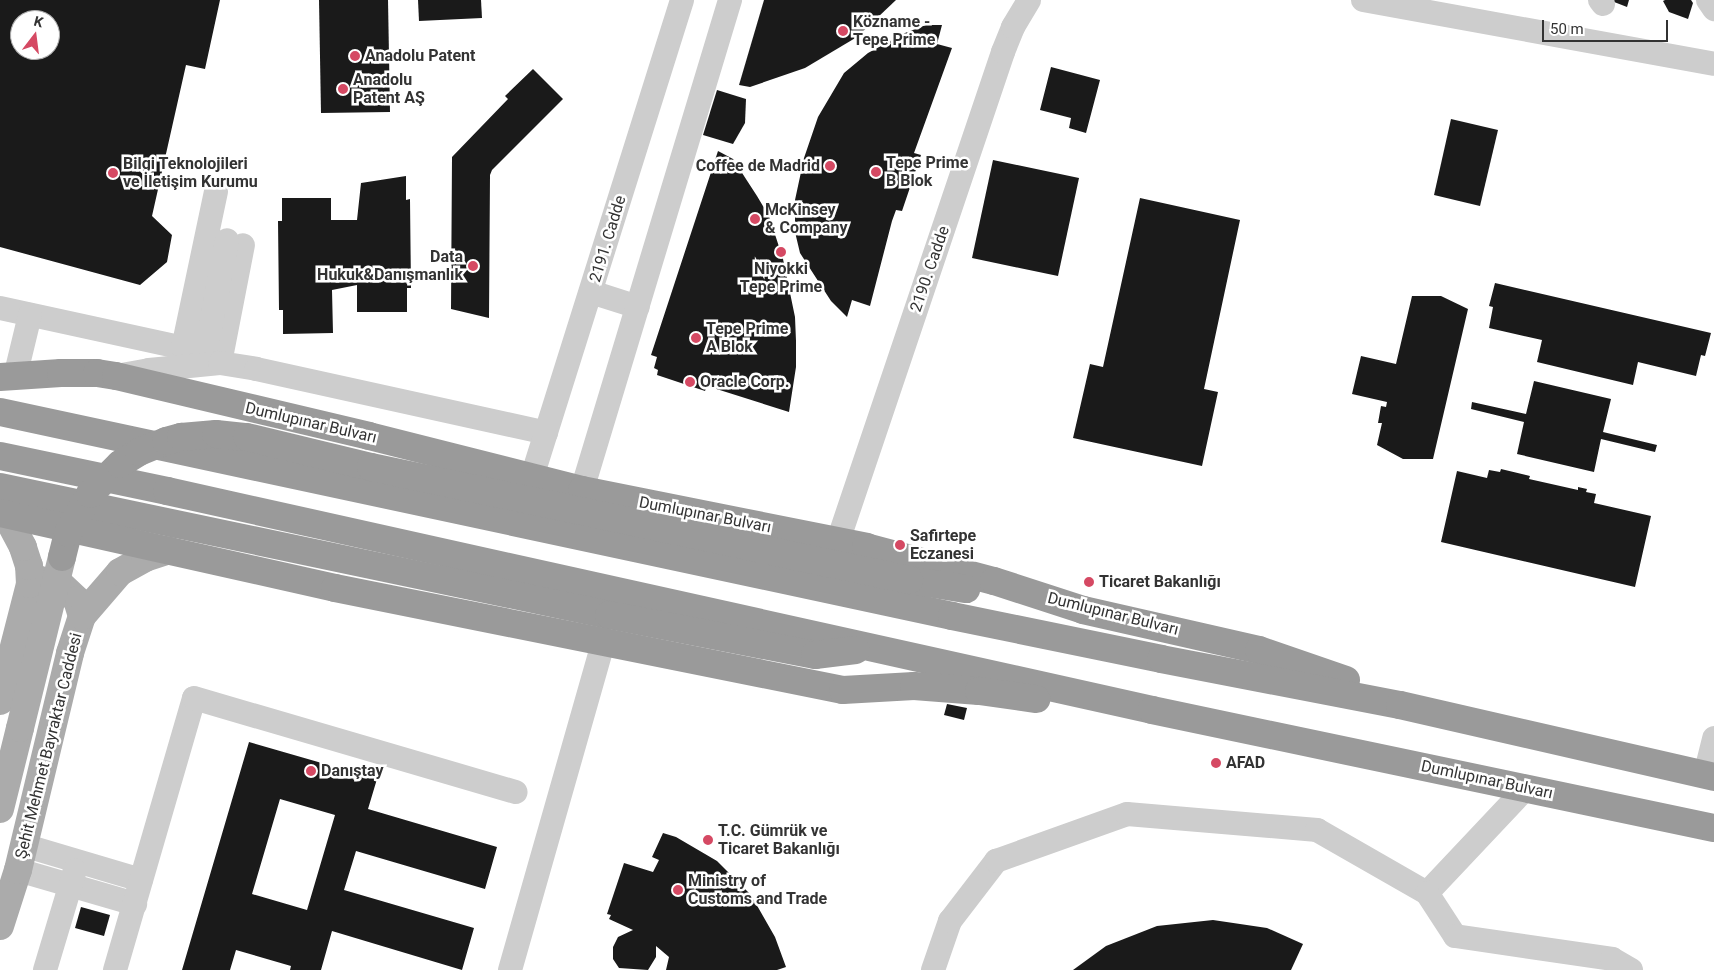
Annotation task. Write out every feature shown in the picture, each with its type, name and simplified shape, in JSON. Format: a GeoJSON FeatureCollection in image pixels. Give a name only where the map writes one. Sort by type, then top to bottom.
{"type":"FeatureCollection","features":[{"type":"Feature","properties":{"kind":"highway","name":"Dumlupınar Bulvarı"},"geometry":{"type":"LineString","coordinates":[[8,377],[61,373],[97,373],[116,376],[582,490],[838,541],[961,571],[1083,610],[1259,650],[1358,685],[1400,704]]}},
{"type":"Feature","properties":{"kind":"highway","name":"Dumlupınar Bulvarı"},"geometry":{"type":"LineString","coordinates":[[0,412],[961,618],[1161,659],[1400,704],[1710,776]]}},
{"type":"Feature","properties":{"kind":"highway"},"geometry":{"type":"LineString","coordinates":[[62,556],[68,533],[90,494],[120,464],[140,452],[166,441],[181,437],[216,434],[247,437],[371,467],[909,580],[1083,610]]}},
{"type":"Feature","properties":{"kind":"highway","name":"Dumlupınar Bulvarı"},"geometry":{"type":"LineString","coordinates":[[0,456],[878,647],[1152,710],[1714,828]]}},
{"type":"Feature","properties":{"kind":"highway","name":"Dumlupınar Bulvarı"},"geometry":{"type":"LineString","coordinates":[[0,487],[599,613],[815,654],[878,647]]}},
{"type":"Feature","properties":{"kind":"highway"},"geometry":{"type":"LineString","coordinates":[[3,514],[335,588],[843,690],[914,686],[1152,710]]}},
{"type":"Feature","properties":{"kind":"main road"},"geometry":{"type":"LineString","coordinates":[[0,701],[30,584],[29,566],[23,547],[3,514]]}},
{"type":"Feature","properties":{"kind":"main road","name":"Şehit Mehmet Bayraktar Caddesi"},"geometry":{"type":"LineString","coordinates":[[0,926],[20,857],[70,653],[82,616],[107,584],[120,572],[145,558],[169,550]]}},
{"type":"Feature","properties":{"kind":"main road","name":"Şehit Mehmet Bayraktar Caddesi"},"geometry":{"type":"LineString","coordinates":[[0,809],[62,556]]}},
{"type":"Feature","properties":{"kind":"main road"},"geometry":{"type":"LineString","coordinates":[[30,584],[40,580],[60,584],[77,600],[82,616]]}},
{"type":"Feature","properties":{"kind":"street","name":"2191. Cadde"},"geometry":{"type":"LineString","coordinates":[[532,477],[682,0]]}},
{"type":"Feature","properties":{"kind":"street"},"geometry":{"type":"LineString","coordinates":[[582,490],[730,0]]}},
{"type":"Feature","properties":{"kind":"street","name":"2190. Cadde"},"geometry":{"type":"LineString","coordinates":[[838,541],[1003,52],[1013,27],[1029,0]]}},
{"type":"Feature","properties":{"kind":"street"},"geometry":{"type":"LineString","coordinates":[[1363,0],[1714,64]]}},
{"type":"Feature","properties":{"kind":"street"},"geometry":{"type":"LineString","coordinates":[[1708,0],[1714,10]]}},
{"type":"Feature","properties":{"kind":"street"},"geometry":{"type":"LineString","coordinates":[[0,308],[183,348],[216,191]]}},
{"type":"Feature","properties":{"kind":"street"},"geometry":{"type":"LineString","coordinates":[[211,363],[235,242]]}},
{"type":"Feature","properties":{"kind":"street"},"geometry":{"type":"LineString","coordinates":[[591,292],[638,307]]}},
{"type":"Feature","properties":{"kind":"street"},"geometry":{"type":"LineString","coordinates":[[8,377],[30,315]]}},
{"type":"Feature","properties":{"kind":"street"},"geometry":{"type":"LineString","coordinates":[[116,376],[211,363],[256,369],[546,433]]}},
{"type":"Feature","properties":{"kind":"street"},"geometry":{"type":"LineString","coordinates":[[510,970],[604,641]]}},
{"type":"Feature","properties":{"kind":"street"},"geometry":{"type":"LineString","coordinates":[[115,970],[194,698],[516,792]]}},
{"type":"Feature","properties":{"kind":"street"},"geometry":{"type":"LineString","coordinates":[[1710,776],[1714,738]]}},
{"type":"Feature","properties":{"kind":"street"},"geometry":{"type":"LineString","coordinates":[[1427,893],[1526,788]]}},
{"type":"Feature","properties":{"kind":"street"},"geometry":{"type":"LineString","coordinates":[[933,970],[950,921],[996,861],[1127,814],[1317,830],[1427,893],[1455,936],[1612,960],[1631,970]]}},
{"type":"Feature","properties":{"kind":"street"},"geometry":{"type":"LineString","coordinates":[[20,857],[78,861],[141,880]]}},
{"type":"Feature","properties":{"kind":"street"},"geometry":{"type":"LineString","coordinates":[[20,857],[71,886],[134,904]]}},
{"type":"Feature","properties":{"kind":"street"},"geometry":{"type":"LineString","coordinates":[[45,970],[78,861]]}},
{"type":"Feature","properties":{"kind":"building","name":"Bilgi Teknolojileri ve İletişim Kurumu"},"geometry":{"type":"Polygon","coordinates":[[[0,0],[220,0],[205,69],[186,65],[152,216],[172,235],[167,262],[140,285],[0,247],[0,0]]]}},
{"type":"Feature","properties":{"kind":"building","name":"Anadolu Patent"},"geometry":{"type":"Polygon","coordinates":[[[319,0],[388,0],[390,112],[321,113],[319,0]]]}},
{"type":"Feature","properties":{"kind":"building"},"geometry":{"type":"Polygon","coordinates":[[[418,0],[481,0],[482,18],[419,21],[418,0]]]}},
{"type":"Feature","properties":{"kind":"building"},"geometry":{"type":"Polygon","coordinates":[[[764,0],[896,0],[857,37],[805,68],[750,87],[739,85],[764,0]]]}},
{"type":"Feature","properties":{"kind":"building"},"geometry":{"type":"Polygon","coordinates":[[[1609,0],[1629,0],[1627,7],[1609,0]]]}},
{"type":"Feature","properties":{"kind":"building"},"geometry":{"type":"Polygon","coordinates":[[[1691,0],[1693,3],[1688,19],[1669,12],[1663,1],[1691,0]]]}},
{"type":"Feature","properties":{"kind":"building"},"geometry":{"type":"Polygon","coordinates":[[[926,25],[942,25],[937,44],[952,48],[914,153],[921,155],[902,211],[896,210],[892,221],[870,306],[852,300],[847,317],[831,301],[800,253],[795,232],[795,200],[804,158],[818,117],[844,73],[868,53],[905,33],[926,25]]]}},
{"type":"Feature","properties":{"kind":"building"},"geometry":{"type":"Polygon","coordinates":[[[1051,67],[1100,80],[1086,133],[1069,128],[1071,118],[1040,110],[1051,67]]]}},
{"type":"Feature","properties":{"kind":"building"},"geometry":{"type":"Polygon","coordinates":[[[533,69],[563,99],[492,170],[490,175],[489,318],[451,309],[452,157],[508,99],[505,96],[533,69]]]}},
{"type":"Feature","properties":{"kind":"building"},"geometry":{"type":"Polygon","coordinates":[[[717,90],[746,99],[745,123],[733,144],[703,135],[717,90]]]}},
{"type":"Feature","properties":{"kind":"building"},"geometry":{"type":"Polygon","coordinates":[[[1451,119],[1498,130],[1480,206],[1434,195],[1451,119]]]}},
{"type":"Feature","properties":{"kind":"building"},"geometry":{"type":"Polygon","coordinates":[[[718,151],[733,159],[757,196],[769,216],[783,259],[795,317],[796,341],[796,367],[789,412],[707,386],[705,391],[657,375],[658,370],[654,368],[657,357],[651,355],[718,151]]]}},
{"type":"Feature","properties":{"kind":"building"},"geometry":{"type":"Polygon","coordinates":[[[993,160],[1079,178],[1058,276],[972,258],[993,160]]]}},
{"type":"Feature","properties":{"kind":"building"},"geometry":{"type":"Polygon","coordinates":[[[406,176],[406,200],[410,199],[411,288],[407,288],[407,312],[357,312],[357,285],[332,290],[333,333],[283,334],[283,310],[279,310],[278,221],[282,221],[282,198],[331,198],[331,220],[357,220],[361,183],[406,176]]]}},
{"type":"Feature","properties":{"kind":"building"},"geometry":{"type":"Polygon","coordinates":[[[1140,198],[1240,220],[1204,389],[1218,392],[1202,466],[1073,438],[1090,364],[1103,367],[1140,198]]]}},
{"type":"Feature","properties":{"kind":"building"},"geometry":{"type":"Polygon","coordinates":[[[1495,283],[1711,333],[1705,356],[1701,355],[1696,376],[1638,362],[1633,385],[1537,362],[1542,340],[1489,328],[1493,307],[1489,306],[1495,283]]]}},
{"type":"Feature","properties":{"kind":"building"},"geometry":{"type":"Polygon","coordinates":[[[1412,296],[1441,296],[1468,309],[1433,459],[1403,459],[1377,445],[1382,423],[1378,423],[1381,406],[1386,407],[1387,402],[1352,394],[1361,356],[1396,364],[1412,296]]]}},
{"type":"Feature","properties":{"kind":"building"},"geometry":{"type":"Polygon","coordinates":[[[1534,381],[1611,399],[1603,432],[1657,445],[1655,452],[1601,439],[1594,472],[1517,454],[1524,422],[1471,409],[1472,402],[1526,414],[1534,381]]]}},
{"type":"Feature","properties":{"kind":"building"},"geometry":{"type":"Polygon","coordinates":[[[1501,469],[1530,476],[1529,479],[1578,490],[1578,487],[1587,489],[1586,492],[1596,494],[1594,503],[1651,516],[1635,587],[1441,542],[1457,471],[1487,478],[1489,470],[1500,472],[1501,469]]]}},
{"type":"Feature","properties":{"kind":"building"},"geometry":{"type":"Polygon","coordinates":[[[947,704],[967,708],[964,720],[944,715],[947,704]]]}},
{"type":"Feature","properties":{"kind":"building"},"geometry":{"type":"Polygon","coordinates":[[[249,742],[377,779],[368,809],[497,847],[485,889],[356,851],[344,890],[474,928],[462,970],[332,931],[321,970],[290,970],[291,966],[236,950],[230,970],[182,970],[249,742]],[[280,799],[252,894],[307,910],[335,815],[280,799]]]}},
{"type":"Feature","properties":{"kind":"building","name":"Ministry of Customs and Trade"},"geometry":{"type":"Polygon","coordinates":[[[663,833],[676,837],[717,861],[751,895],[775,937],[786,967],[777,970],[666,970],[669,957],[656,946],[656,957],[648,970],[619,968],[613,959],[613,947],[618,937],[633,930],[609,919],[611,915],[607,914],[624,863],[653,872],[659,860],[652,857],[663,833]]]}},
{"type":"Feature","properties":{"kind":"building"},"geometry":{"type":"Polygon","coordinates":[[[81,907],[110,915],[104,936],[75,928],[81,907]]]}},
{"type":"Feature","properties":{"kind":"building"},"geometry":{"type":"Polygon","coordinates":[[[1213,920],[1267,928],[1303,944],[1291,970],[1073,970],[1106,946],[1157,926],[1213,920]]]}},
{"type":"Feature","properties":{"kind":"place","name":"Közname - Tepe Prime"},"geometry":{"type":"Point","coordinates":[843,31]}},
{"type":"Feature","properties":{"kind":"place","name":"Anadolu Patent"},"geometry":{"type":"Point","coordinates":[355,56]}},
{"type":"Feature","properties":{"kind":"place","name":"Anadolu Patent AŞ"},"geometry":{"type":"Point","coordinates":[343,89]}},
{"type":"Feature","properties":{"kind":"place","name":"Coffee de Madrid"},"geometry":{"type":"Point","coordinates":[830,166]}},
{"type":"Feature","properties":{"kind":"place","name":"Tepe Prime B Blok"},"geometry":{"type":"Point","coordinates":[876,172]}},
{"type":"Feature","properties":{"kind":"place","name":"Bilgi Teknolojileri ve İletişim Kurumu"},"geometry":{"type":"Point","coordinates":[113,173]}},
{"type":"Feature","properties":{"kind":"place","name":"McKinsey & Company"},"geometry":{"type":"Point","coordinates":[755,219]}},
{"type":"Feature","properties":{"kind":"place","name":"Niyokki Tepe Prime"},"geometry":{"type":"Point","coordinates":[781,252]}},
{"type":"Feature","properties":{"kind":"place","name":"Data Hukuk&Danışmanlık"},"geometry":{"type":"Point","coordinates":[473,266]}},
{"type":"Feature","properties":{"kind":"place","name":"Tepe Prime A Blok"},"geometry":{"type":"Point","coordinates":[696,338]}},
{"type":"Feature","properties":{"kind":"place","name":"Oracle Corp."},"geometry":{"type":"Point","coordinates":[690,382]}},
{"type":"Feature","properties":{"kind":"place","name":"Safirtepe Eczanesi"},"geometry":{"type":"Point","coordinates":[900,545]}},
{"type":"Feature","properties":{"kind":"place","name":"Ticaret Bakanlığı"},"geometry":{"type":"Point","coordinates":[1089,582]}},
{"type":"Feature","properties":{"kind":"place","name":"AFAD"},"geometry":{"type":"Point","coordinates":[1216,763]}},
{"type":"Feature","properties":{"kind":"place","name":"Danıştay"},"geometry":{"type":"Point","coordinates":[311,771]}},
{"type":"Feature","properties":{"kind":"place","name":"T.C. Gümrük ve Ticaret Bakanlığı"},"geometry":{"type":"Point","coordinates":[708,840]}},
{"type":"Feature","properties":{"kind":"place","name":"Ministry of Customs and Trade"},"geometry":{"type":"Point","coordinates":[678,890]}}]}
